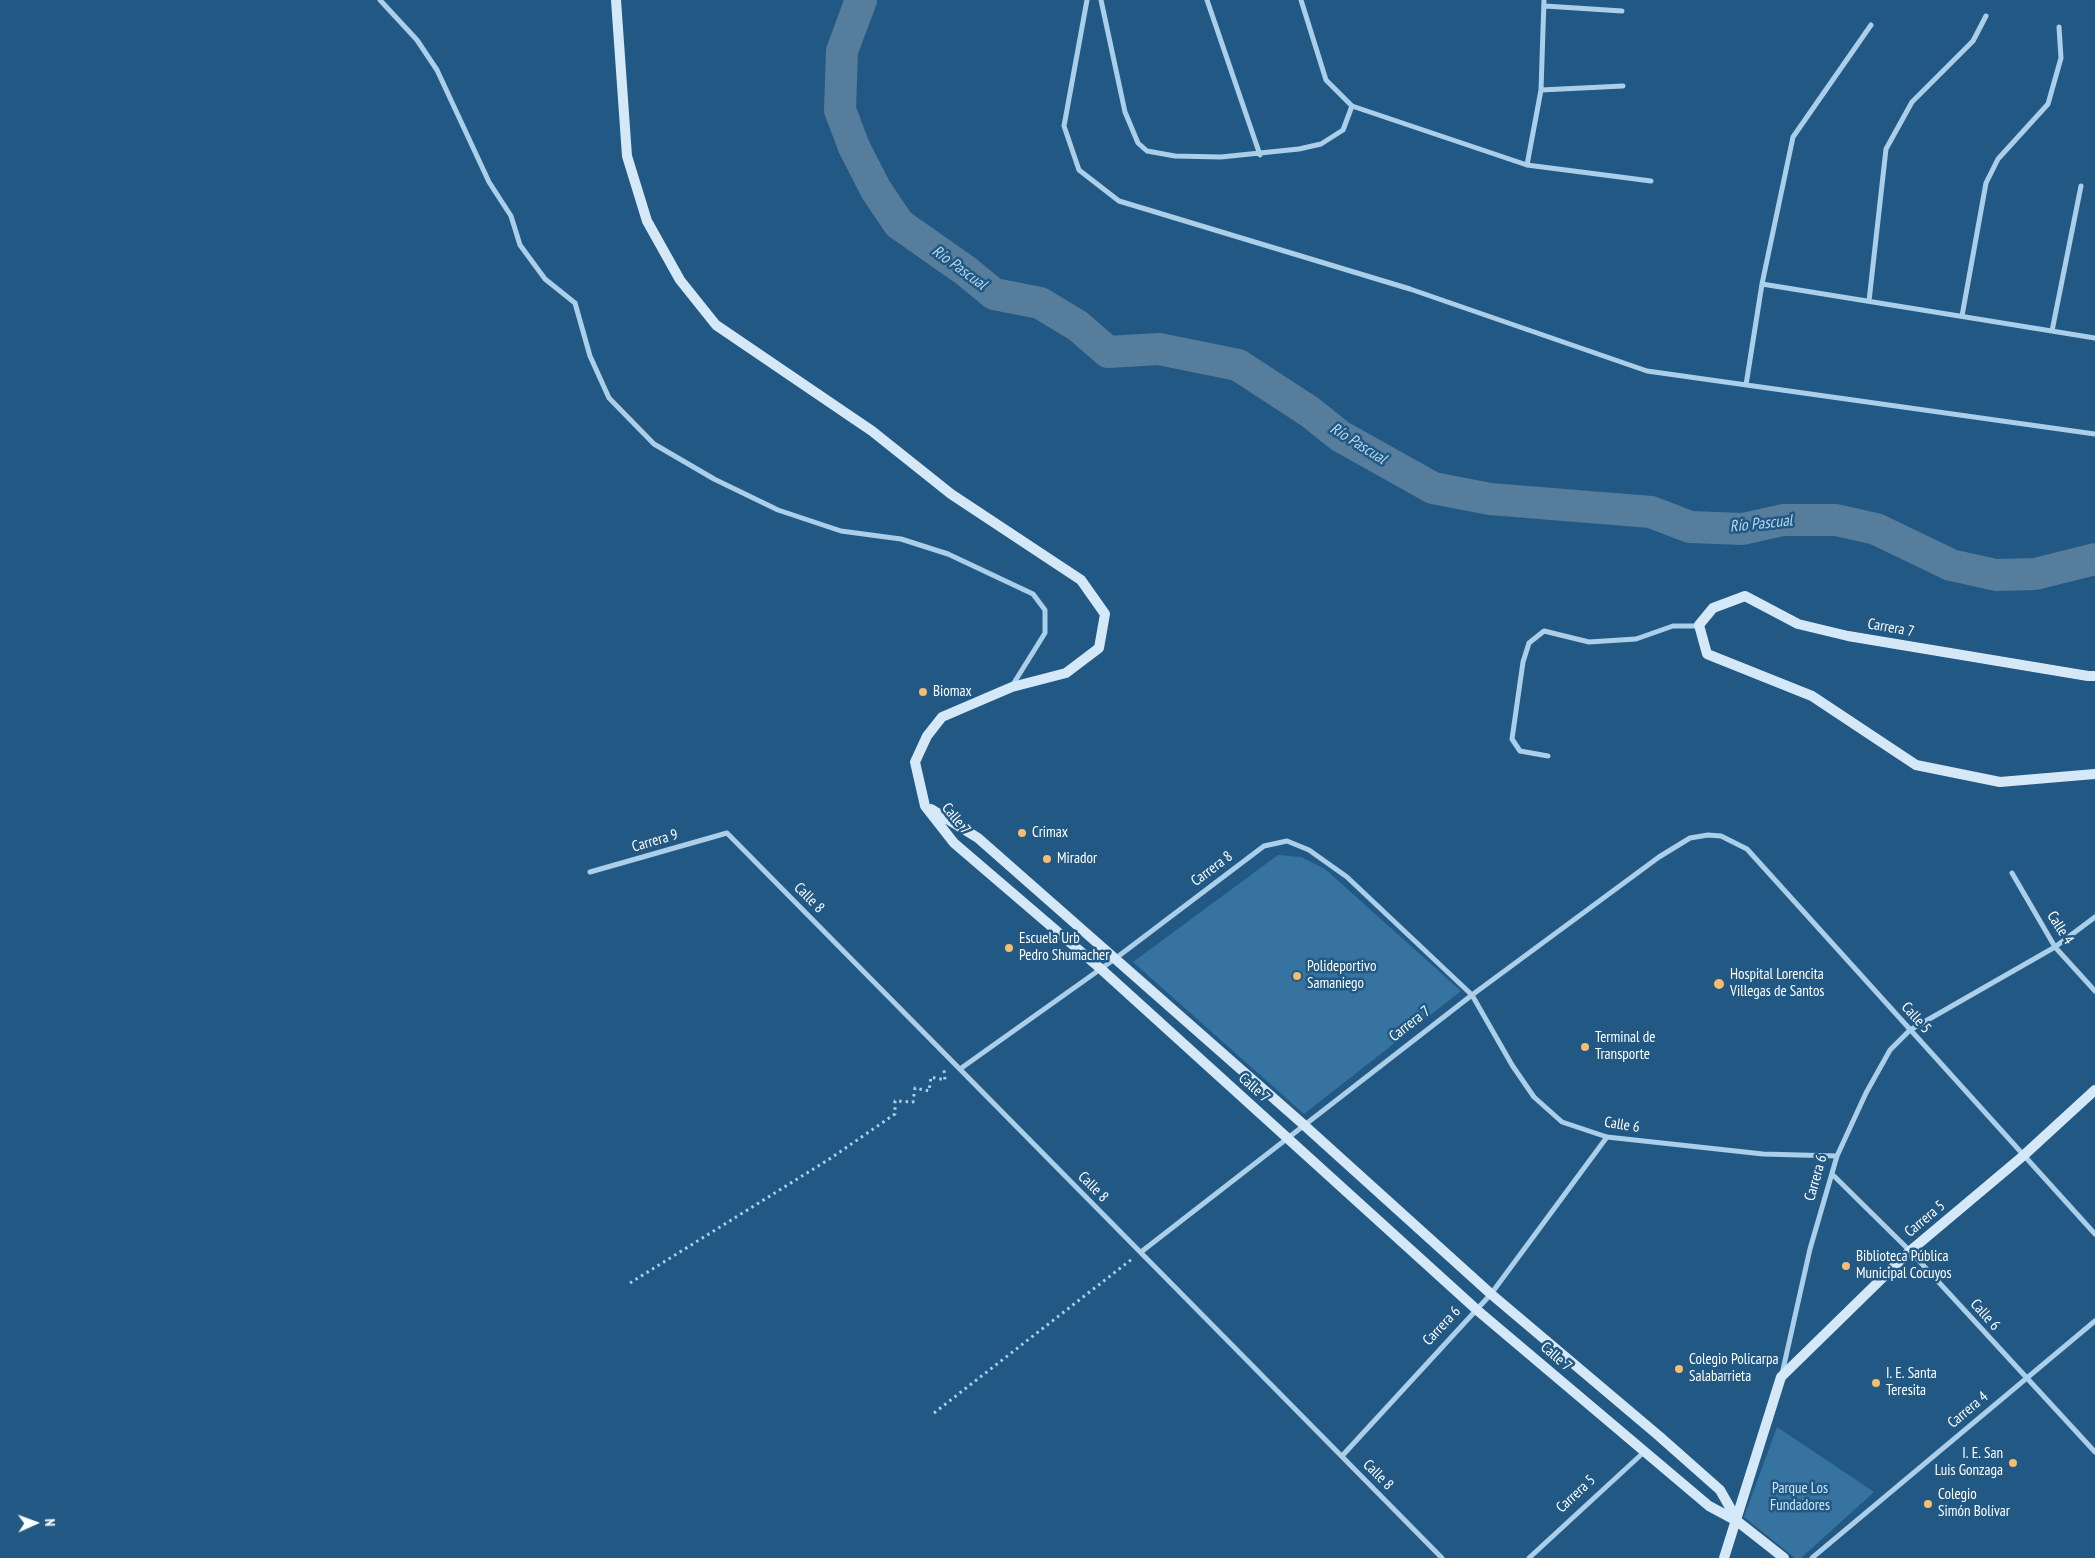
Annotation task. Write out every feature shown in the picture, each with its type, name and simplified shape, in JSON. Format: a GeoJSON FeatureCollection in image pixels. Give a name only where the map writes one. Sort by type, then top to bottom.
{"type":"FeatureCollection","features":[{"type":"Feature","properties":{"kind":"main road"},"geometry":{"type":"LineString","coordinates":[[616,0],[627,156],[647,221],[680,280],[716,325],[872,431],[952,494],[1081,580],[1104,614],[1099,648],[1066,673],[1012,687],[942,717],[928,736],[915,762],[926,806]]}},
{"type":"Feature","properties":{"kind":"main road","name":"Carrera 7"},"geometry":{"type":"LineString","coordinates":[[1699,626],[1713,608],[1745,596],[1798,624],[1848,636],[2078,675],[2095,676]]}},
{"type":"Feature","properties":{"kind":"main road"},"geometry":{"type":"LineString","coordinates":[[1699,626],[1707,654],[1812,696],[1916,765],[2000,782],[2095,774]]}},
{"type":"Feature","properties":{"kind":"main road","name":"Calle 7"},"geometry":{"type":"LineString","coordinates":[[926,806],[978,838],[1304,1125],[1491,1294],[1720,1490],[1737,1521]]}},
{"type":"Feature","properties":{"kind":"main road","name":"Calle 7"},"geometry":{"type":"LineString","coordinates":[[926,806],[954,843],[1101,969],[1478,1310],[1709,1506],[1737,1521],[1784,1558]]}},
{"type":"Feature","properties":{"kind":"main road","name":"Carrera 5"},"geometry":{"type":"LineString","coordinates":[[1781,1377],[1910,1251],[2023,1156],[2095,1090]]}},
{"type":"Feature","properties":{"kind":"main road","name":"Carrera 6"},"geometry":{"type":"LineString","coordinates":[[1724,1558],[1781,1377]]}},
{"type":"Feature","properties":{"kind":"street"},"geometry":{"type":"LineString","coordinates":[[380,0],[417,40],[437,70],[489,182],[511,216],[520,245],[544,279],[575,302],[590,356],[608,398],[654,444],[714,479],[778,510],[841,531],[901,539],[948,554],[1033,594],[1045,610],[1045,633],[1012,687]]}},
{"type":"Feature","properties":{"kind":"street"},"geometry":{"type":"LineString","coordinates":[[1087,0],[1064,126],[1079,170],[1119,201],[1410,289],[1647,371],[2095,434]]}},
{"type":"Feature","properties":{"kind":"street"},"geometry":{"type":"LineString","coordinates":[[1101,0],[1125,112],[1138,142],[1147,150],[1176,156],[1221,158],[1260,155],[1321,144],[1343,130],[1352,106]]}},
{"type":"Feature","properties":{"kind":"street"},"geometry":{"type":"LineString","coordinates":[[1207,0],[1260,155]]}},
{"type":"Feature","properties":{"kind":"street"},"geometry":{"type":"LineString","coordinates":[[1301,0],[1326,80],[1352,106],[1527,166],[1652,181]]}},
{"type":"Feature","properties":{"kind":"street"},"geometry":{"type":"LineString","coordinates":[[1527,166],[1541,90],[1545,3],[1622,11]]}},
{"type":"Feature","properties":{"kind":"street"},"geometry":{"type":"LineString","coordinates":[[1869,301],[1886,149],[1912,102],[1974,41],[1986,16]]}},
{"type":"Feature","properties":{"kind":"street"},"geometry":{"type":"LineString","coordinates":[[1746,385],[1762,284],[1793,137],[1871,25]]}},
{"type":"Feature","properties":{"kind":"street"},"geometry":{"type":"LineString","coordinates":[[1962,316],[1986,183],[1998,159],[2048,104],[2061,58],[2059,27]]}},
{"type":"Feature","properties":{"kind":"street"},"geometry":{"type":"LineString","coordinates":[[1541,90],[1623,86]]}},
{"type":"Feature","properties":{"kind":"street"},"geometry":{"type":"LineString","coordinates":[[2052,331],[2081,186]]}},
{"type":"Feature","properties":{"kind":"street"},"geometry":{"type":"LineString","coordinates":[[1762,284],[2095,338]]}},
{"type":"Feature","properties":{"kind":"street"},"geometry":{"type":"LineString","coordinates":[[1548,756],[1520,751],[1512,739],[1523,662],[1529,643],[1544,631],[1590,642],[1636,639],[1673,626],[1699,626]]}},
{"type":"Feature","properties":{"kind":"street","name":"Carrera 9"},"geometry":{"type":"LineString","coordinates":[[590,872],[727,833]]}},
{"type":"Feature","properties":{"kind":"street","name":"Calle 8"},"geometry":{"type":"LineString","coordinates":[[727,833],[1442,1558]]}},
{"type":"Feature","properties":{"kind":"street","name":"Carrera 7"},"geometry":{"type":"LineString","coordinates":[[1141,1252],[1472,995],[1660,856],[1690,838],[1708,835]]}},
{"type":"Feature","properties":{"kind":"street","name":"Calle 5"},"geometry":{"type":"LineString","coordinates":[[1708,835],[1721,836],[1747,849],[2095,1234]]}},
{"type":"Feature","properties":{"kind":"street","name":"Carrera 8"},"geometry":{"type":"LineString","coordinates":[[960,1069],[1116,958],[1264,846],[1287,841],[1309,850],[1346,877],[1472,995]]}},
{"type":"Feature","properties":{"kind":"street","name":"Calle 4"},"geometry":{"type":"LineString","coordinates":[[2012,873],[2055,947],[2095,991]]}},
{"type":"Feature","properties":{"kind":"street","name":"Carrera 6"},"geometry":{"type":"LineString","coordinates":[[1781,1377],[1810,1249],[1837,1156],[1866,1093],[1890,1050],[1910,1030],[2055,947],[2095,917]]}},
{"type":"Feature","properties":{"kind":"street","name":"Calle 6"},"geometry":{"type":"LineString","coordinates":[[1472,995],[1512,1065],[1534,1097],[1562,1122],[1607,1137],[1763,1154],[1837,1156]]}},
{"type":"Feature","properties":{"kind":"street","name":"Carrera 6"},"geometry":{"type":"LineString","coordinates":[[1342,1456],[1478,1310],[1607,1137]]}},
{"type":"Feature","properties":{"kind":"street","name":"Calle 6"},"geometry":{"type":"LineString","coordinates":[[1833,1175],[1910,1251],[2095,1452]]}},
{"type":"Feature","properties":{"kind":"street","name":"Carrera 4"},"geometry":{"type":"LineString","coordinates":[[1812,1558],[2095,1321]]}},
{"type":"Feature","properties":{"kind":"street","name":"Carrera 5"},"geometry":{"type":"LineString","coordinates":[[1530,1558],[1644,1452]]}},
{"type":"Feature","properties":{"kind":"path"},"geometry":{"type":"LineString","coordinates":[[630,1283],[831,1158],[895,1114],[895,1101],[913,1102],[915,1088],[929,1091],[931,1077],[945,1080],[944,1068],[960,1069]]}},
{"type":"Feature","properties":{"kind":"path"},"geometry":{"type":"LineString","coordinates":[[934,1413],[1141,1252]]}},
{"type":"Feature","properties":{"kind":"green space","name":"Polideportivo Samaniego"},"geometry":{"type":"Polygon","coordinates":[[[1278,855],[1301,857],[1325,869],[1461,991],[1304,1114],[1133,962],[1278,855]]]}},
{"type":"Feature","properties":{"kind":"green space","name":"Parque Los Fundadores"},"geometry":{"type":"Polygon","coordinates":[[[1777,1427],[1874,1492],[1801,1558],[1795,1558],[1744,1517],[1777,1427]]]}},
{"type":"Feature","properties":{"kind":"waterway","name":"Río Pascual"},"geometry":{"type":"LineString","coordinates":[[861,0],[842,51],[840,110],[854,147],[876,190],[899,224],[966,271],[994,294],[1040,303],[1078,326],[1108,352],[1159,349],[1238,365],[1310,412],[1340,436],[1433,488],[1490,499],[1651,512],[1690,527],[1743,529],[1783,520],[1836,520],[1876,529],[1951,565],[1996,575],[2035,574],[2095,559]]}},
{"type":"Feature","properties":{"kind":"place","name":"Biomax"},"geometry":{"type":"Point","coordinates":[923,692]}},
{"type":"Feature","properties":{"kind":"place","name":"Crimax"},"geometry":{"type":"Point","coordinates":[1022,833]}},
{"type":"Feature","properties":{"kind":"place","name":"Mirador"},"geometry":{"type":"Point","coordinates":[1047,859]}},
{"type":"Feature","properties":{"kind":"place","name":"Escuela Urb Pedro Shumacher"},"geometry":{"type":"Point","coordinates":[1009,948]}},
{"type":"Feature","properties":{"kind":"place","name":"Polideportivo Samaniego"},"geometry":{"type":"Point","coordinates":[1297,976]}},
{"type":"Feature","properties":{"kind":"place","name":"Hospital Lorencita Villegas de Santos"},"geometry":{"type":"Point","coordinates":[1719,984]}},
{"type":"Feature","properties":{"kind":"place","name":"Terminal de Transporte"},"geometry":{"type":"Point","coordinates":[1585,1047]}},
{"type":"Feature","properties":{"kind":"place","name":"Biblioteca Pública Municipal Cocuyos"},"geometry":{"type":"Point","coordinates":[1846,1266]}},
{"type":"Feature","properties":{"kind":"place","name":"Colegio Policarpa Salabarrieta"},"geometry":{"type":"Point","coordinates":[1679,1369]}},
{"type":"Feature","properties":{"kind":"place","name":"I. E. Santa Teresita"},"geometry":{"type":"Point","coordinates":[1876,1383]}},
{"type":"Feature","properties":{"kind":"place","name":"I. E. San Luis Gonzaga"},"geometry":{"type":"Point","coordinates":[2013,1463]}},
{"type":"Feature","properties":{"kind":"place","name":"Colegio Simón Bolívar"},"geometry":{"type":"Point","coordinates":[1928,1504]}}]}
